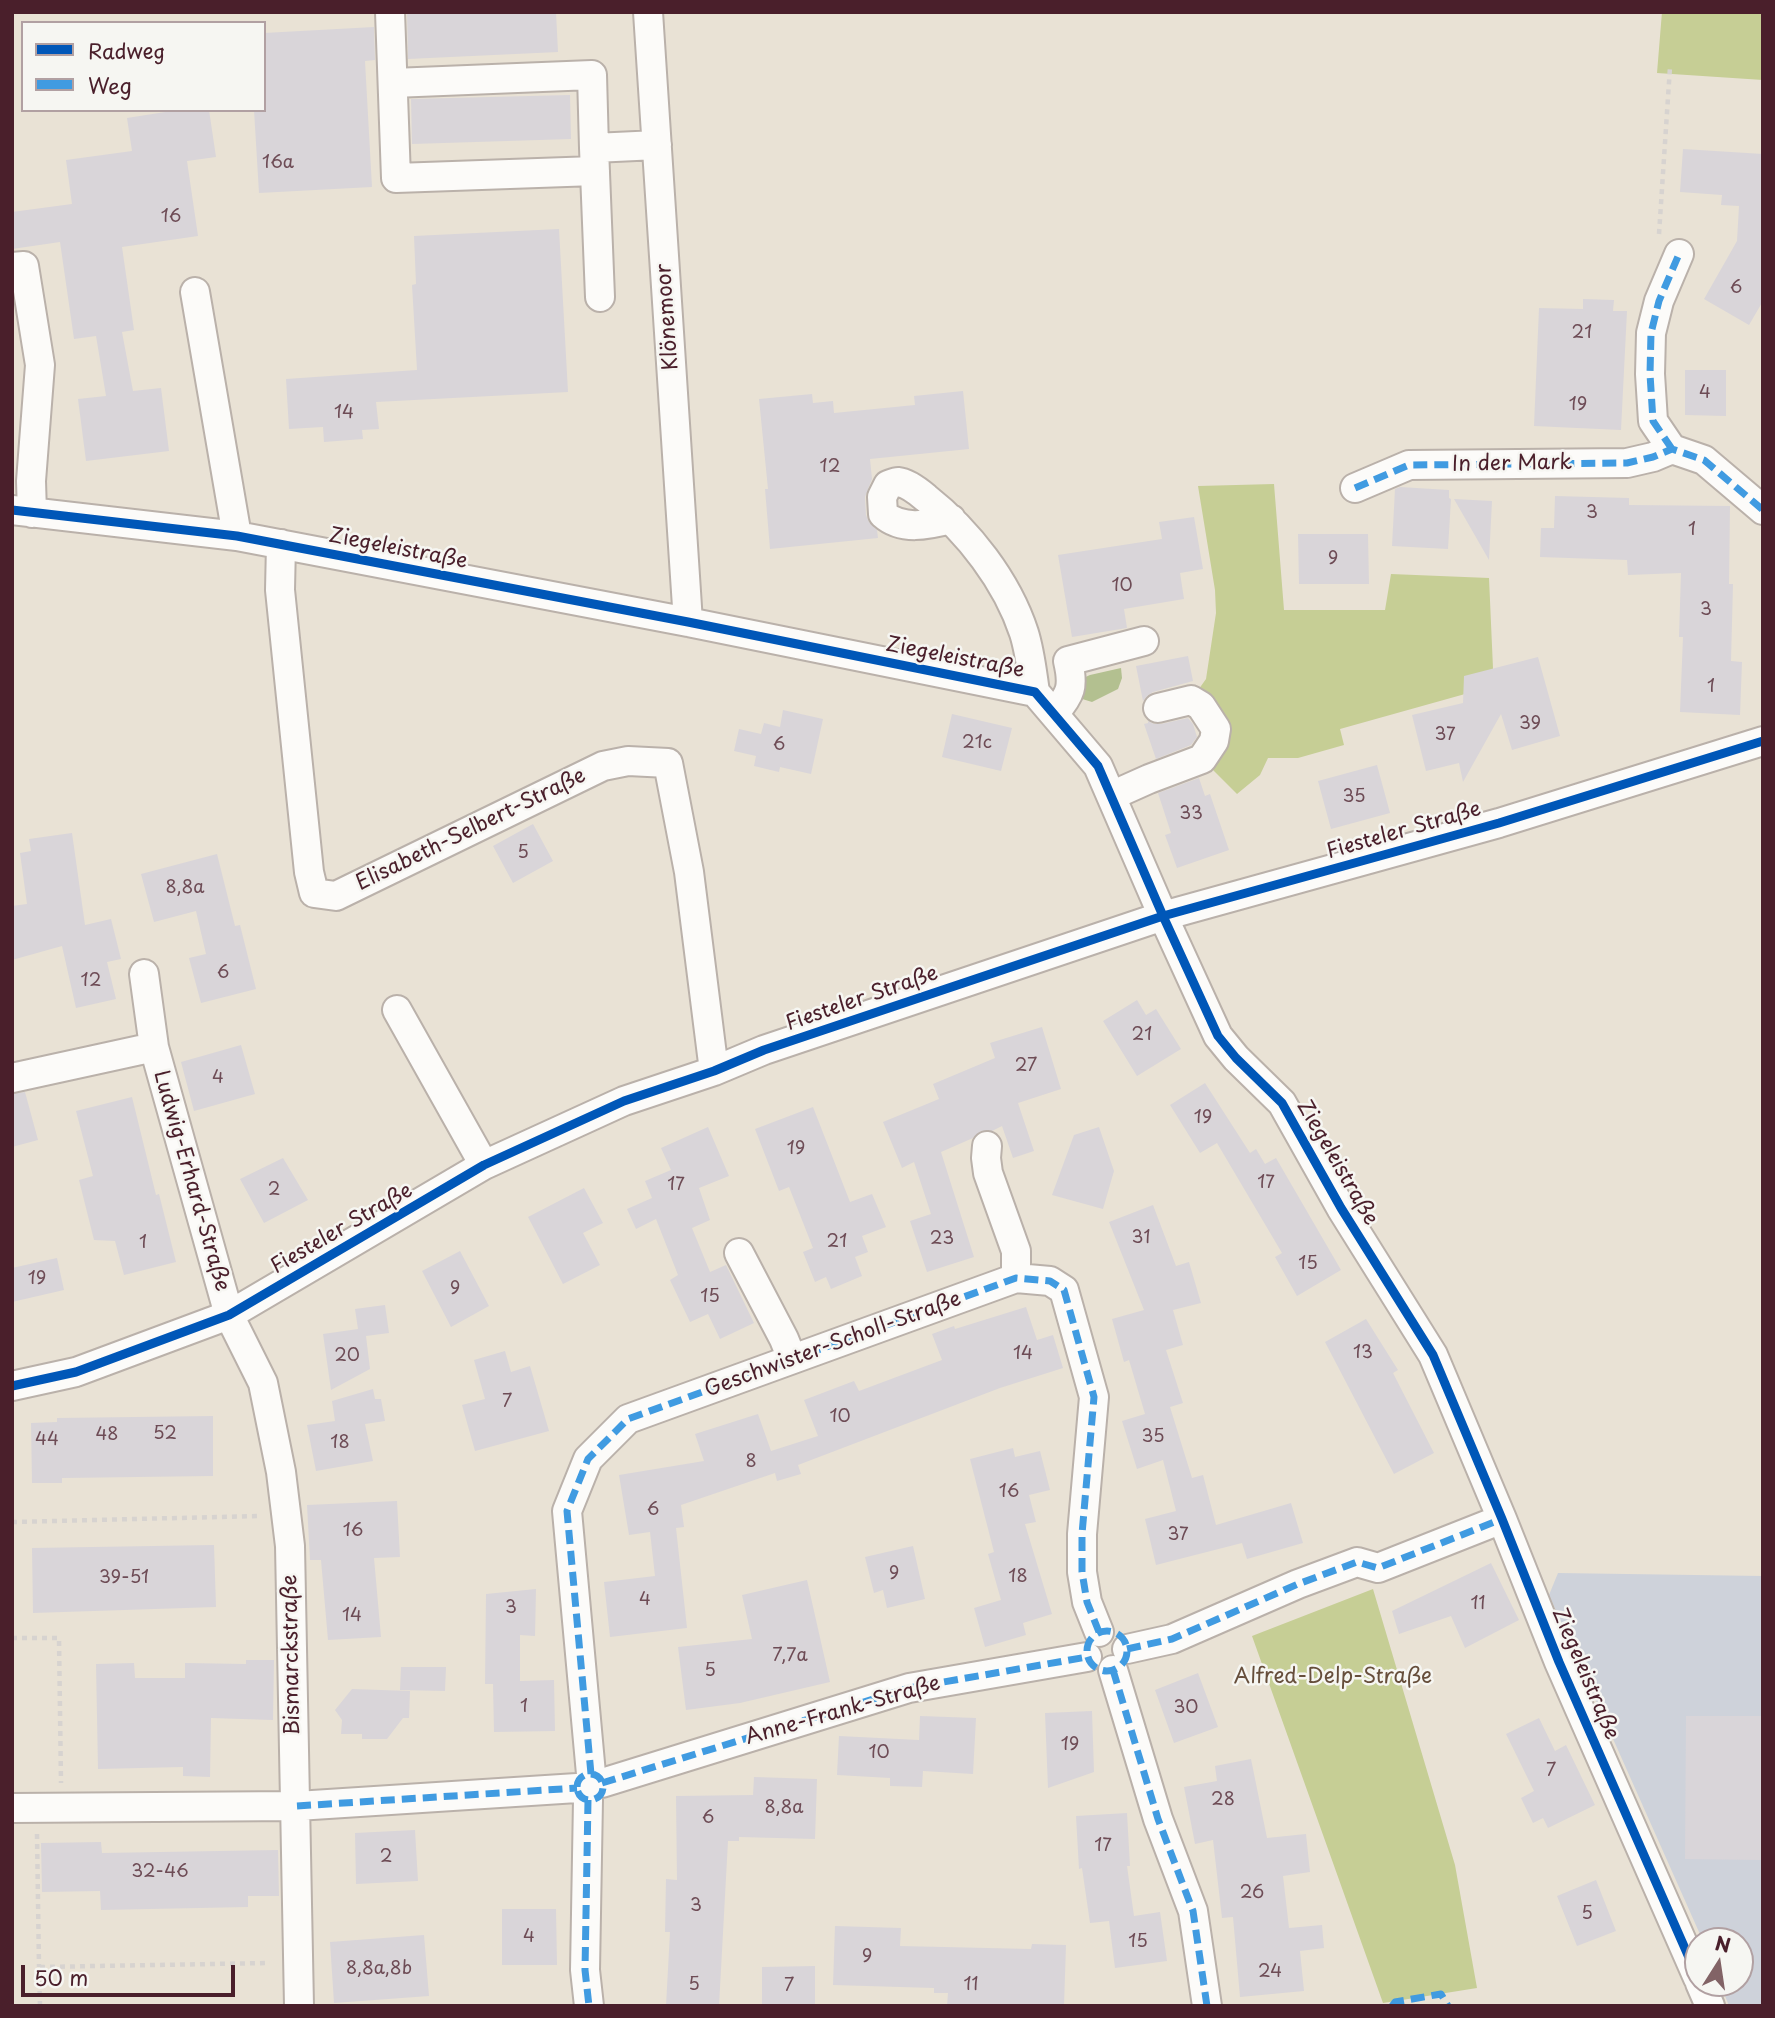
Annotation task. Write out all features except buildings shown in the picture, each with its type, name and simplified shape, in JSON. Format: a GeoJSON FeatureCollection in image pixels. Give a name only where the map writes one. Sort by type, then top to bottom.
{"type":"FeatureCollection","features":[{"type":"Feature","properties":{"kind":"street"},"geometry":{"type":"LineString","coordinates":[[390,12],[397,178],[595,160],[657,145]]}},
{"type":"Feature","properties":{"kind":"street","name":"Klönemoor"},"geometry":{"type":"LineString","coordinates":[[648,12],[688,622]]}},
{"type":"Feature","properties":{"kind":"street"},"geometry":{"type":"LineString","coordinates":[[393,83],[592,75],[600,297]]}},
{"type":"Feature","properties":{"kind":"street"},"geometry":{"type":"LineString","coordinates":[[1669,249],[1651,333],[1653,421],[1672,449],[1704,460],[1763,510]]}},
{"type":"Feature","properties":{"kind":"street"},"geometry":{"type":"LineString","coordinates":[[12,267],[24,266],[40,365],[30,481],[22,512]]}},
{"type":"Feature","properties":{"kind":"street"},"geometry":{"type":"LineString","coordinates":[[195,292],[237,536]]}},
{"type":"Feature","properties":{"kind":"street","name":"In der Mark"},"geometry":{"type":"LineString","coordinates":[[1356,488],[1409,465],[1627,463],[1672,449]]}},
{"type":"Feature","properties":{"kind":"street","name":"Ziegeleistraße"},"geometry":{"type":"LineString","coordinates":[[22,512],[237,536],[688,622],[1035,692],[1098,766],[1218,1036],[1236,1058],[1282,1103],[1341,1208],[1433,1355],[1559,1662],[1684,1946]]}},
{"type":"Feature","properties":{"kind":"street"},"geometry":{"type":"LineString","coordinates":[[951,519],[986,561],[1012,604],[1027,644],[1035,692]]}},
{"type":"Feature","properties":{"kind":"street","name":"Elisabeth-Selbert-Straße"},"geometry":{"type":"LineString","coordinates":[[281,544],[282,604],[309,872],[314,893],[336,896],[603,766],[628,761],[668,762],[689,872],[714,1071]]}},
{"type":"Feature","properties":{"kind":"street"},"geometry":{"type":"LineString","coordinates":[[1054,713],[1068,697],[1072,677],[1068,661],[1144,641]]}},
{"type":"Feature","properties":{"kind":"street"},"geometry":{"type":"LineString","coordinates":[[1111,796],[1202,759],[1214,741],[1216,729],[1201,706],[1191,700],[1158,708]]}},
{"type":"Feature","properties":{"kind":"street","name":"Fiesteler Straße"},"geometry":{"type":"LineString","coordinates":[[12,1386],[76,1372],[229,1315],[484,1165],[624,1101],[1163,916],[1499,823],[1763,741]]}},
{"type":"Feature","properties":{"kind":"street","name":"Ludwig-Erhard-Straße"},"geometry":{"type":"LineString","coordinates":[[144,974],[154,1046],[229,1315]]}},
{"type":"Feature","properties":{"kind":"street"},"geometry":{"type":"LineString","coordinates":[[397,1010],[484,1165]]}},
{"type":"Feature","properties":{"kind":"street","name":"Ludwig-Erhard-Straße"},"geometry":{"type":"LineString","coordinates":[[12,1078],[154,1046]]}},
{"type":"Feature","properties":{"kind":"street"},"geometry":{"type":"LineString","coordinates":[[987,1146],[988,1173],[1016,1251],[1016,1278]]}},
{"type":"Feature","properties":{"kind":"street"},"geometry":{"type":"LineString","coordinates":[[739,1253],[792,1359]]}},
{"type":"Feature","properties":{"kind":"street","name":"Geschwister-Scholl-Straße"},"geometry":{"type":"LineString","coordinates":[[590,1786],[567,1511],[588,1459],[628,1419],[1016,1278],[1049,1281],[1064,1290],[1094,1397],[1082,1534],[1082,1572],[1093,1644]]}},
{"type":"Feature","properties":{"kind":"street","name":"Bismarckstraße"},"geometry":{"type":"LineString","coordinates":[[229,1315],[263,1382],[281,1472],[290,1546],[299,2006]]}},
{"type":"Feature","properties":{"kind":"street"},"geometry":{"type":"LineString","coordinates":[[1207,2006],[1192,1911],[1158,1819],[1120,1660],[1126,1643],[1117,1633],[1111,1631],[1093,1644],[1094,1667],[1100,1671],[1120,1660],[1298,1584],[1357,1562],[1378,1568],[1502,1519]]}},
{"type":"Feature","properties":{"kind":"street","name":"Anne-Frank-Straße"},"geometry":{"type":"LineString","coordinates":[[37,1808],[297,1806],[590,1786],[909,1688],[1093,1644]]}},
{"type":"Feature","properties":{"kind":"street"},"geometry":{"type":"LineString","coordinates":[[589,2006],[585,1970],[590,1786]]}},
{"type":"Feature","properties":{"kind":"path"},"geometry":{"type":"LineString","coordinates":[[1669,249],[1670,67]]}},
{"type":"Feature","properties":{"kind":"path"},"geometry":{"type":"LineString","coordinates":[[12,1522],[286,1516]]}},
{"type":"Feature","properties":{"kind":"path"},"geometry":{"type":"LineString","coordinates":[[12,1638],[59,1638],[37,1808],[40,2006]]}},
{"type":"Feature","properties":{"kind":"path"},"geometry":{"type":"LineString","coordinates":[[39,1966],[299,1962]]}},
{"type":"Feature","properties":{"kind":"shaded area"},"geometry":{"type":"Polygon","coordinates":[[[1558,1573],[1763,1576],[1763,2006],[1729,2006],[1725,1997],[1754,1997],[1754,1927],[1697,1927],[1549,1595],[1558,1573]]]}},
{"type":"Feature","properties":{"kind":"green space"},"geometry":{"type":"Polygon","coordinates":[[[1662,12],[1763,12],[1763,80],[1657,73],[1662,12]]]}},
{"type":"Feature","properties":{"kind":"green space"},"geometry":{"type":"Polygon","coordinates":[[[1274,484],[1284,610],[1385,610],[1391,574],[1489,578],[1494,691],[1465,694],[1340,729],[1344,745],[1298,758],[1268,758],[1260,775],[1237,794],[1202,759],[1209,750],[1191,700],[1206,679],[1216,613],[1215,590],[1198,486],[1274,484]]]}},
{"type":"Feature","properties":{"kind":"green space"},"geometry":{"type":"Polygon","coordinates":[[[1121,668],[1122,678],[1118,689],[1092,702],[1079,698],[1081,679],[1121,668]]]}},
{"type":"Feature","properties":{"kind":"green space","name":"Alfred-Delp-Straße"},"geometry":{"type":"Polygon","coordinates":[[[1373,1589],[1455,1865],[1477,1988],[1383,2003],[1252,1636],[1373,1589]]]}},
{"type":"Feature","properties":{"kind":"marked path"},"geometry":{"type":"LineString","coordinates":[[1672,449],[1653,421],[1651,333],[1659,301],[1679,254]]}},
{"type":"Feature","properties":{"kind":"marked path"},"geometry":{"type":"LineString","coordinates":[[1355,488],[1409,465],[1627,463],[1672,449],[1704,460],[1763,510]]}},
{"type":"Feature","properties":{"kind":"marked path"},"geometry":{"type":"LineString","coordinates":[[591,1774],[567,1511],[588,1459],[628,1419],[1016,1278],[1050,1281],[1064,1290],[1094,1397],[1082,1534],[1082,1572],[1087,1602],[1099,1632]]}},
{"type":"Feature","properties":{"kind":"marked path"},"geometry":{"type":"LineString","coordinates":[[1127,1649],[1172,1639],[1298,1584],[1357,1562],[1378,1568],[1502,1519]]}},
{"type":"Feature","properties":{"kind":"marked path"},"geometry":{"type":"LineString","coordinates":[[1107,1631],[1115,1632],[1121,1637],[1126,1643],[1127,1651],[1126,1659],[1121,1665],[1115,1670],[1107,1671],[1099,1670],[1093,1665],[1088,1659],[1087,1651],[1088,1643],[1093,1637],[1099,1632],[1107,1631]]}},
{"type":"Feature","properties":{"kind":"marked path"},"geometry":{"type":"LineString","coordinates":[[602,1783],[909,1688],[1087,1657]]}},
{"type":"Feature","properties":{"kind":"marked path"},"geometry":{"type":"LineString","coordinates":[[1113,1670],[1158,1819],[1193,1911],[1207,2006]]}},
{"type":"Feature","properties":{"kind":"marked path"},"geometry":{"type":"LineString","coordinates":[[590,1774],[599,1778],[603,1787],[599,1796],[590,1800],[581,1796],[577,1787],[581,1778],[590,1774]]}},
{"type":"Feature","properties":{"kind":"marked path"},"geometry":{"type":"LineString","coordinates":[[297,1806],[577,1788]]}},
{"type":"Feature","properties":{"kind":"marked path"},"geometry":{"type":"LineString","coordinates":[[588,1800],[585,1970],[589,2006]]}},
{"type":"Feature","properties":{"kind":"marked path"},"geometry":{"type":"LineString","coordinates":[[1392,2006],[1395,2002],[1441,1994],[1448,2006]]}},
{"type":"Feature","properties":{"kind":"cycle path"},"geometry":{"type":"LineString","coordinates":[[12,510],[237,536],[688,622],[1035,692],[1098,766],[1218,1036],[1236,1058],[1282,1103],[1341,1208],[1433,1355],[1559,1662],[1684,1946]]}},
{"type":"Feature","properties":{"kind":"cycle path"},"geometry":{"type":"LineString","coordinates":[[12,1386],[76,1372],[229,1315],[484,1165],[624,1101],[714,1071],[764,1050],[1163,916],[1499,823],[1763,741]]}}]}
